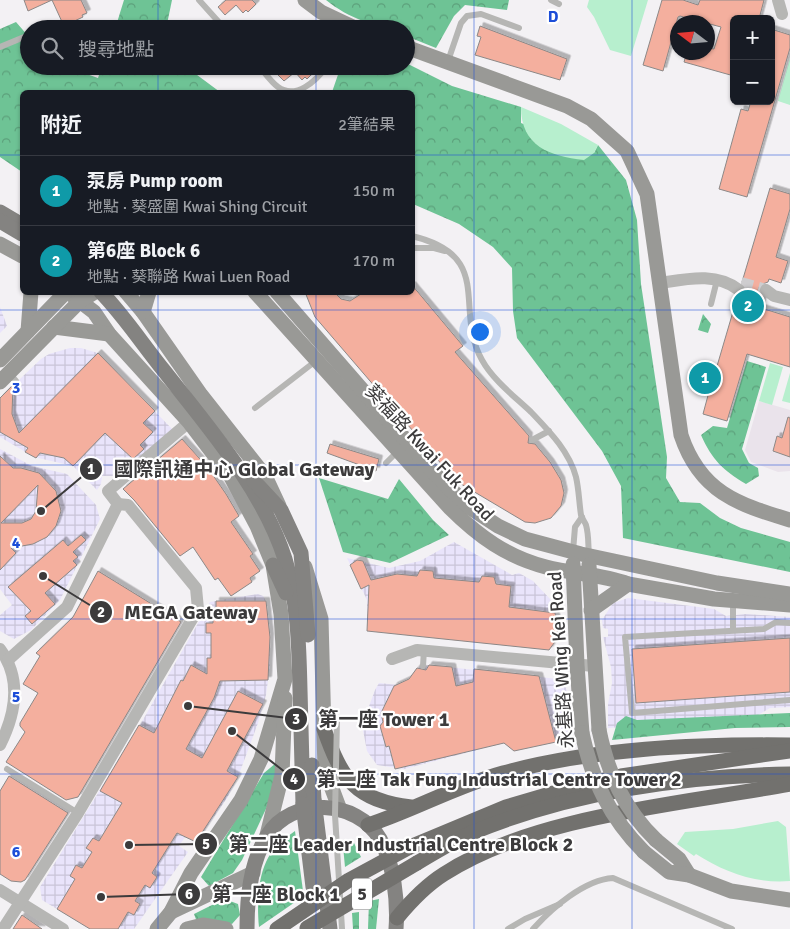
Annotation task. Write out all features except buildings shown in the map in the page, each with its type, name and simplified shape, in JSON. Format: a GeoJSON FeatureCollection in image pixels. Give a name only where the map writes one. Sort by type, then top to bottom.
{"type":"FeatureCollection","features":[{"type":"Feature","properties":{"kind":"highway"},"geometry":{"type":"LineString","coordinates":[[324,729],[341,767],[354,787],[381,802],[411,807]]}},
{"type":"Feature","properties":{"kind":"highway"},"geometry":{"type":"LineString","coordinates":[[368,825],[501,774],[590,755],[722,744],[790,745]]}},
{"type":"Feature","properties":{"kind":"highway","name":"5"},"geometry":{"type":"LineString","coordinates":[[277,929],[349,880],[410,847],[506,807],[574,787],[621,776],[790,751]]}},
{"type":"Feature","properties":{"kind":"highway","name":"5"},"geometry":{"type":"LineString","coordinates":[[306,929],[357,896],[473,832],[512,818],[565,803],[668,782],[736,776],[790,774]]}},
{"type":"Feature","properties":{"kind":"highway"},"geometry":{"type":"LineString","coordinates":[[396,923],[416,896],[443,875],[460,864],[509,843],[548,830],[607,816],[790,784]]}},
{"type":"Feature","properties":{"kind":"main road"},"geometry":{"type":"LineString","coordinates":[[305,0],[337,20]]}},
{"type":"Feature","properties":{"kind":"main road"},"geometry":{"type":"LineString","coordinates":[[415,50],[567,106],[590,119],[626,151],[647,194],[681,435],[686,450],[705,477],[727,496],[748,508],[790,520]]}},
{"type":"Feature","properties":{"kind":"main road"},"geometry":{"type":"LineString","coordinates":[[0,212],[20,225]]}},
{"type":"Feature","properties":{"kind":"main road"},"geometry":{"type":"LineString","coordinates":[[0,222],[20,226]]}},
{"type":"Feature","properties":{"kind":"main road"},"geometry":{"type":"LineString","coordinates":[[0,222],[20,233]]}},
{"type":"Feature","properties":{"kind":"main road"},"geometry":{"type":"LineString","coordinates":[[0,227],[20,240]]}},
{"type":"Feature","properties":{"kind":"main road"},"geometry":{"type":"LineString","coordinates":[[0,244],[20,255]]}},
{"type":"Feature","properties":{"kind":"main road"},"geometry":{"type":"LineString","coordinates":[[28,331],[30,295]]}},
{"type":"Feature","properties":{"kind":"main road"},"geometry":{"type":"LineString","coordinates":[[0,360],[28,331],[72,295]]}},
{"type":"Feature","properties":{"kind":"main road"},"geometry":{"type":"LineString","coordinates":[[8,379],[54,327],[72,295]]}},
{"type":"Feature","properties":{"kind":"main road"},"geometry":{"type":"LineString","coordinates":[[72,295],[94,312],[109,334],[189,422],[230,477],[257,526],[273,565],[301,611]]}},
{"type":"Feature","properties":{"kind":"main road"},"geometry":{"type":"LineString","coordinates":[[104,295],[204,410],[256,484],[281,510]]}},
{"type":"Feature","properties":{"kind":"main road"},"geometry":{"type":"LineString","coordinates":[[114,295],[126,308],[240,471],[269,519],[286,560],[301,611],[298,640],[300,725],[308,802],[330,929]]}},
{"type":"Feature","properties":{"kind":"main road"},"geometry":{"type":"LineString","coordinates":[[129,295],[143,312],[201,395],[265,476],[301,553],[321,619],[325,770],[340,810]]}},
{"type":"Feature","properties":{"kind":"main road"},"geometry":{"type":"LineString","coordinates":[[143,312],[149,295]]}},
{"type":"Feature","properties":{"kind":"main road","name":"葵福路 Kwai Fuk Road"},"geometry":{"type":"LineString","coordinates":[[258,295],[450,508],[489,543],[518,558],[546,567],[615,579],[628,584],[733,600],[790,605]]}},
{"type":"Feature","properties":{"kind":"main road","name":"葵福路 Kwai Fuk Road"},"geometry":{"type":"LineString","coordinates":[[280,295],[428,467],[458,498],[483,517],[525,539],[573,552],[717,583],[790,594]]}},
{"type":"Feature","properties":{"kind":"main road"},"geometry":{"type":"LineString","coordinates":[[54,327],[109,334]]}},
{"type":"Feature","properties":{"kind":"main road","name":"永基路 Wing Kei Road"},"geometry":{"type":"LineString","coordinates":[[573,552],[577,665],[582,733],[588,761],[598,788],[620,825],[644,852],[669,872],[689,875],[731,891],[790,900]]}},
{"type":"Feature","properties":{"kind":"main road"},"geometry":{"type":"LineString","coordinates":[[301,553],[301,611],[308,802],[313,887],[321,929]]}},
{"type":"Feature","properties":{"kind":"main road","name":"永基路 Wing Kei Road"},"geometry":{"type":"LineString","coordinates":[[589,556],[594,666],[599,730],[604,756],[613,780],[633,816],[656,840],[679,859],[689,875]]}},
{"type":"Feature","properties":{"kind":"main road"},"geometry":{"type":"LineString","coordinates":[[247,929],[253,873],[267,835],[282,775],[285,679],[282,627],[273,565]]}},
{"type":"Feature","properties":{"kind":"main road"},"geometry":{"type":"LineString","coordinates":[[591,610],[628,584]]}},
{"type":"Feature","properties":{"kind":"main road"},"geometry":{"type":"LineString","coordinates":[[156,929],[171,912],[191,873],[229,820],[252,781],[261,759],[285,679]]}},
{"type":"Feature","properties":{"kind":"main road"},"geometry":{"type":"LineString","coordinates":[[267,835],[278,823],[296,812],[309,807],[347,812],[368,825],[380,839],[388,861],[394,889],[396,923]]}},
{"type":"Feature","properties":{"kind":"main road"},"geometry":{"type":"LineString","coordinates":[[171,912],[253,873]]}},
{"type":"Feature","properties":{"kind":"main road"},"geometry":{"type":"LineString","coordinates":[[187,929],[203,925],[226,929]]}},
{"type":"Feature","properties":{"kind":"street"},"geometry":{"type":"LineString","coordinates":[[778,0],[782,14]]}},
{"type":"Feature","properties":{"kind":"street"},"geometry":{"type":"LineString","coordinates":[[660,283],[700,278],[717,280],[738,286]]}},
{"type":"Feature","properties":{"kind":"street"},"geometry":{"type":"LineString","coordinates":[[768,295],[790,300]]}},
{"type":"Feature","properties":{"kind":"street"},"geometry":{"type":"LineString","coordinates":[[118,504],[108,491],[189,422]]}},
{"type":"Feature","properties":{"kind":"street"},"geometry":{"type":"LineString","coordinates":[[8,660],[66,607],[118,504]]}},
{"type":"Feature","properties":{"kind":"street"},"geometry":{"type":"LineString","coordinates":[[3,929],[21,904],[78,813],[198,609],[196,588],[128,504],[118,504]]}},
{"type":"Feature","properties":{"kind":"street"},"geometry":{"type":"LineString","coordinates":[[0,649],[8,660],[14,679],[15,695],[10,722],[0,745]]}},
{"type":"Feature","properties":{"kind":"street"},"geometry":{"type":"LineString","coordinates":[[392,659],[417,650],[424,650],[594,666]]}},
{"type":"Feature","properties":{"kind":"street"},"geometry":{"type":"LineString","coordinates":[[0,890],[63,929]]}},
{"type":"Feature","properties":{"kind":"lane"},"geometry":{"type":"LineString","coordinates":[[199,0],[217,20]]}},
{"type":"Feature","properties":{"kind":"lane"},"geometry":{"type":"LineString","coordinates":[[551,0],[559,4]]}},
{"type":"Feature","properties":{"kind":"lane"},"geometry":{"type":"LineString","coordinates":[[448,62],[462,23],[467,16],[481,14],[519,28]]}},
{"type":"Feature","properties":{"kind":"lane"},"geometry":{"type":"LineString","coordinates":[[0,47],[20,39]]}},
{"type":"Feature","properties":{"kind":"lane"},"geometry":{"type":"LineString","coordinates":[[267,75],[278,88],[284,90]]}},
{"type":"Feature","properties":{"kind":"lane"},"geometry":{"type":"LineString","coordinates":[[302,90],[318,75]]}},
{"type":"Feature","properties":{"kind":"lane","name":"永基路 Wing Kei Road"},"geometry":{"type":"LineString","coordinates":[[415,237],[434,241],[462,267],[468,283],[475,345],[490,372],[560,444],[576,476],[582,517],[586,526],[589,556]]}},
{"type":"Feature","properties":{"kind":"lane"},"geometry":{"type":"LineString","coordinates":[[415,248],[434,248],[446,251]]}},
{"type":"Feature","properties":{"kind":"lane"},"geometry":{"type":"LineString","coordinates":[[710,304],[717,280]]}},
{"type":"Feature","properties":{"kind":"lane"},"geometry":{"type":"LineString","coordinates":[[255,408],[317,360]]}},
{"type":"Feature","properties":{"kind":"lane"},"geometry":{"type":"LineString","coordinates":[[532,440],[549,431]]}},
{"type":"Feature","properties":{"kind":"lane"},"geometry":{"type":"LineString","coordinates":[[386,463],[398,450]]}},
{"type":"Feature","properties":{"kind":"lane","name":"永基路 Wing Kei Road"},"geometry":{"type":"LineString","coordinates":[[573,552],[575,527],[582,517]]}},
{"type":"Feature","properties":{"kind":"lane"},"geometry":{"type":"LineString","coordinates":[[733,600],[733,630]]}},
{"type":"Feature","properties":{"kind":"lane"},"geometry":{"type":"LineString","coordinates":[[790,623],[776,622],[764,629],[625,637],[632,713],[790,700]]}},
{"type":"Feature","properties":{"kind":"lane"},"geometry":{"type":"LineString","coordinates":[[423,666],[424,650]]}},
{"type":"Feature","properties":{"kind":"lane"},"geometry":{"type":"LineString","coordinates":[[337,719],[335,815],[342,929]]}},
{"type":"Feature","properties":{"kind":"lane"},"geometry":{"type":"LineString","coordinates":[[7,770],[78,813]]}},
{"type":"Feature","properties":{"kind":"lane"},"geometry":{"type":"LineString","coordinates":[[533,929],[586,884],[600,879],[612,878],[631,884],[732,929]]}},
{"type":"Feature","properties":{"kind":"lane"},"geometry":{"type":"LineString","coordinates":[[508,929],[525,919],[563,903]]}},
{"type":"Feature","properties":{"kind":"shaded area"},"geometry":{"type":"Polygon","coordinates":[[[0,307],[7,326],[0,333],[0,307]]]}},
{"type":"Feature","properties":{"kind":"shaded area"},"geometry":{"type":"Polygon","coordinates":[[[70,348],[81,348],[98,353],[174,431],[120,476],[102,476],[101,484],[97,490],[73,466],[34,457],[0,437],[0,398],[41,359],[49,354],[70,348]]]}},
{"type":"Feature","properties":{"kind":"shaded area"},"geometry":{"type":"Polygon","coordinates":[[[759,401],[790,410],[790,471],[778,472],[751,462],[745,450],[759,401]]]}},
{"type":"Feature","properties":{"kind":"shaded area"},"geometry":{"type":"Polygon","coordinates":[[[0,449],[32,466],[67,474],[96,505],[100,519],[60,600],[31,630],[14,639],[0,631],[0,615],[12,605],[0,589],[0,449]]]}},
{"type":"Feature","properties":{"kind":"shaded area"},"geometry":{"type":"Polygon","coordinates":[[[454,542],[512,575],[519,573],[533,581],[550,599],[556,612],[560,640],[556,639],[549,650],[367,630],[367,600],[347,558],[389,568],[420,561],[454,542]]]}},
{"type":"Feature","properties":{"kind":"shaded area"},"geometry":{"type":"Polygon","coordinates":[[[258,594],[263,596],[266,601],[270,637],[270,666],[266,695],[258,723],[238,777],[227,798],[196,842],[185,837],[179,846],[188,852],[134,929],[90,929],[42,900],[40,887],[140,725],[210,602],[258,594]]]}},
{"type":"Feature","properties":{"kind":"shaded area"},"geometry":{"type":"Polygon","coordinates":[[[628,598],[714,609],[726,616],[746,614],[790,617],[790,707],[770,708],[753,718],[608,728],[608,704],[612,683],[611,667],[603,637],[608,637],[608,629],[603,628],[602,620],[613,603],[628,598]]]}},
{"type":"Feature","properties":{"kind":"shaded area"},"geometry":{"type":"Polygon","coordinates":[[[429,665],[558,679],[566,688],[568,694],[569,722],[566,723],[569,739],[514,751],[504,743],[404,769],[377,765],[367,751],[362,725],[375,690],[379,683],[399,685],[409,679],[417,668],[429,665]]]}},
{"type":"Feature","properties":{"kind":"green space"},"geometry":{"type":"Polygon","coordinates":[[[124,0],[172,0],[168,20],[118,20],[124,0]]]}},
{"type":"Feature","properties":{"kind":"green space"},"geometry":{"type":"Polygon","coordinates":[[[326,0],[509,0],[507,10],[465,5],[454,16],[436,48],[415,40],[415,20],[362,20],[326,0]]]}},
{"type":"Feature","properties":{"kind":"green space"},"geometry":{"type":"Polygon","coordinates":[[[589,0],[648,0],[631,56],[610,50],[587,7],[589,0]]]}},
{"type":"Feature","properties":{"kind":"green space"},"geometry":{"type":"Polygon","coordinates":[[[16,22],[20,27],[20,75],[90,75],[98,78],[99,75],[197,75],[217,90],[20,90],[20,171],[0,157],[0,29],[16,22]]]}},
{"type":"Feature","properties":{"kind":"green space"},"geometry":{"type":"Polygon","coordinates":[[[790,58],[790,105],[778,101],[790,58]]]}},
{"type":"Feature","properties":{"kind":"green space"},"geometry":{"type":"Polygon","coordinates":[[[415,68],[452,86],[521,107],[521,123],[594,153],[598,145],[626,180],[637,220],[641,284],[667,457],[666,478],[680,502],[700,503],[720,518],[741,528],[790,542],[790,572],[623,538],[621,486],[602,451],[517,338],[513,311],[512,268],[493,247],[459,224],[415,205],[415,90],[333,90],[338,75],[415,75],[415,68]]]}},
{"type":"Feature","properties":{"kind":"green space"},"geometry":{"type":"Polygon","coordinates":[[[521,107],[561,124],[598,145],[594,153],[584,160],[559,156],[539,147],[526,131],[522,120],[521,107]]]}},
{"type":"Feature","properties":{"kind":"green space"},"geometry":{"type":"Polygon","coordinates":[[[703,314],[711,324],[708,333],[698,330],[703,314]]]}},
{"type":"Feature","properties":{"kind":"green space"},"geometry":{"type":"Polygon","coordinates":[[[747,361],[766,367],[742,449],[749,463],[758,468],[759,476],[746,484],[719,464],[709,451],[701,435],[713,426],[727,428],[747,361]]]}},
{"type":"Feature","properties":{"kind":"green space"},"geometry":{"type":"Polygon","coordinates":[[[770,363],[783,367],[772,405],[759,401],[770,363]]]}},
{"type":"Feature","properties":{"kind":"green space"},"geometry":{"type":"Polygon","coordinates":[[[790,373],[790,403],[782,401],[790,373]]]}},
{"type":"Feature","properties":{"kind":"green space"},"geometry":{"type":"Polygon","coordinates":[[[319,478],[388,499],[399,479],[433,520],[449,535],[390,563],[343,552],[319,478]]]}},
{"type":"Feature","properties":{"kind":"green space"},"geometry":{"type":"Polygon","coordinates":[[[790,713],[790,727],[735,728],[612,740],[617,723],[626,716],[637,720],[790,713]]]}},
{"type":"Feature","properties":{"kind":"green space"},"geometry":{"type":"Polygon","coordinates":[[[276,763],[277,778],[272,796],[242,860],[233,873],[209,886],[201,877],[264,773],[276,763]]]}},
{"type":"Feature","properties":{"kind":"green space"},"geometry":{"type":"Polygon","coordinates":[[[778,821],[786,827],[790,881],[753,879],[729,871],[696,854],[694,856],[677,844],[685,832],[733,829],[778,821]]]}},
{"type":"Feature","properties":{"kind":"green space"},"geometry":{"type":"Polygon","coordinates":[[[295,831],[303,891],[301,898],[259,927],[258,897],[264,867],[276,846],[295,831]]]}},
{"type":"Feature","properties":{"kind":"green space"},"geometry":{"type":"Polygon","coordinates":[[[352,839],[361,857],[345,867],[343,846],[352,839]]]}},
{"type":"Feature","properties":{"kind":"green space"},"geometry":{"type":"Polygon","coordinates":[[[379,899],[376,929],[368,929],[369,901],[379,899]]]}},
{"type":"Feature","properties":{"kind":"green space"},"geometry":{"type":"Polygon","coordinates":[[[230,901],[238,904],[240,915],[232,924],[215,920],[197,922],[194,914],[212,905],[230,901]]]}},
{"type":"Feature","properties":{"kind":"green space"},"geometry":{"type":"Polygon","coordinates":[[[359,912],[359,929],[353,929],[352,913],[359,912]]]}},
{"type":"Feature","properties":{"kind":"tunnel"},"geometry":{"type":"LineString","coordinates":[[741,283],[766,290]]}},
{"type":"Feature","properties":{"kind":"place","name":"第6座 Block 6"},"geometry":{"type":"Point","coordinates":[748,306]}},
{"type":"Feature","properties":{"kind":"place","name":"泵房 Pump room"},"geometry":{"type":"Point","coordinates":[705,378]}},
{"type":"Feature","properties":{"kind":"place","name":"國際訊通中心 Global Gateway"},"geometry":{"type":"Point","coordinates":[41,511]}},
{"type":"Feature","properties":{"kind":"place","name":"MEGA Gateway"},"geometry":{"type":"Point","coordinates":[43,576]}},
{"type":"Feature","properties":{"kind":"place","name":"第一座 Tower 1"},"geometry":{"type":"Point","coordinates":[188,706]}},
{"type":"Feature","properties":{"kind":"place","name":"第二座 Tak Fung Industrial Centre Tower 2"},"geometry":{"type":"Point","coordinates":[232,731]}},
{"type":"Feature","properties":{"kind":"place","name":"第二座 Leader Industrial Centre Block 2"},"geometry":{"type":"Point","coordinates":[129,845]}},
{"type":"Feature","properties":{"kind":"place","name":"第一座 Block 1"},"geometry":{"type":"Point","coordinates":[101,897]}}]}
